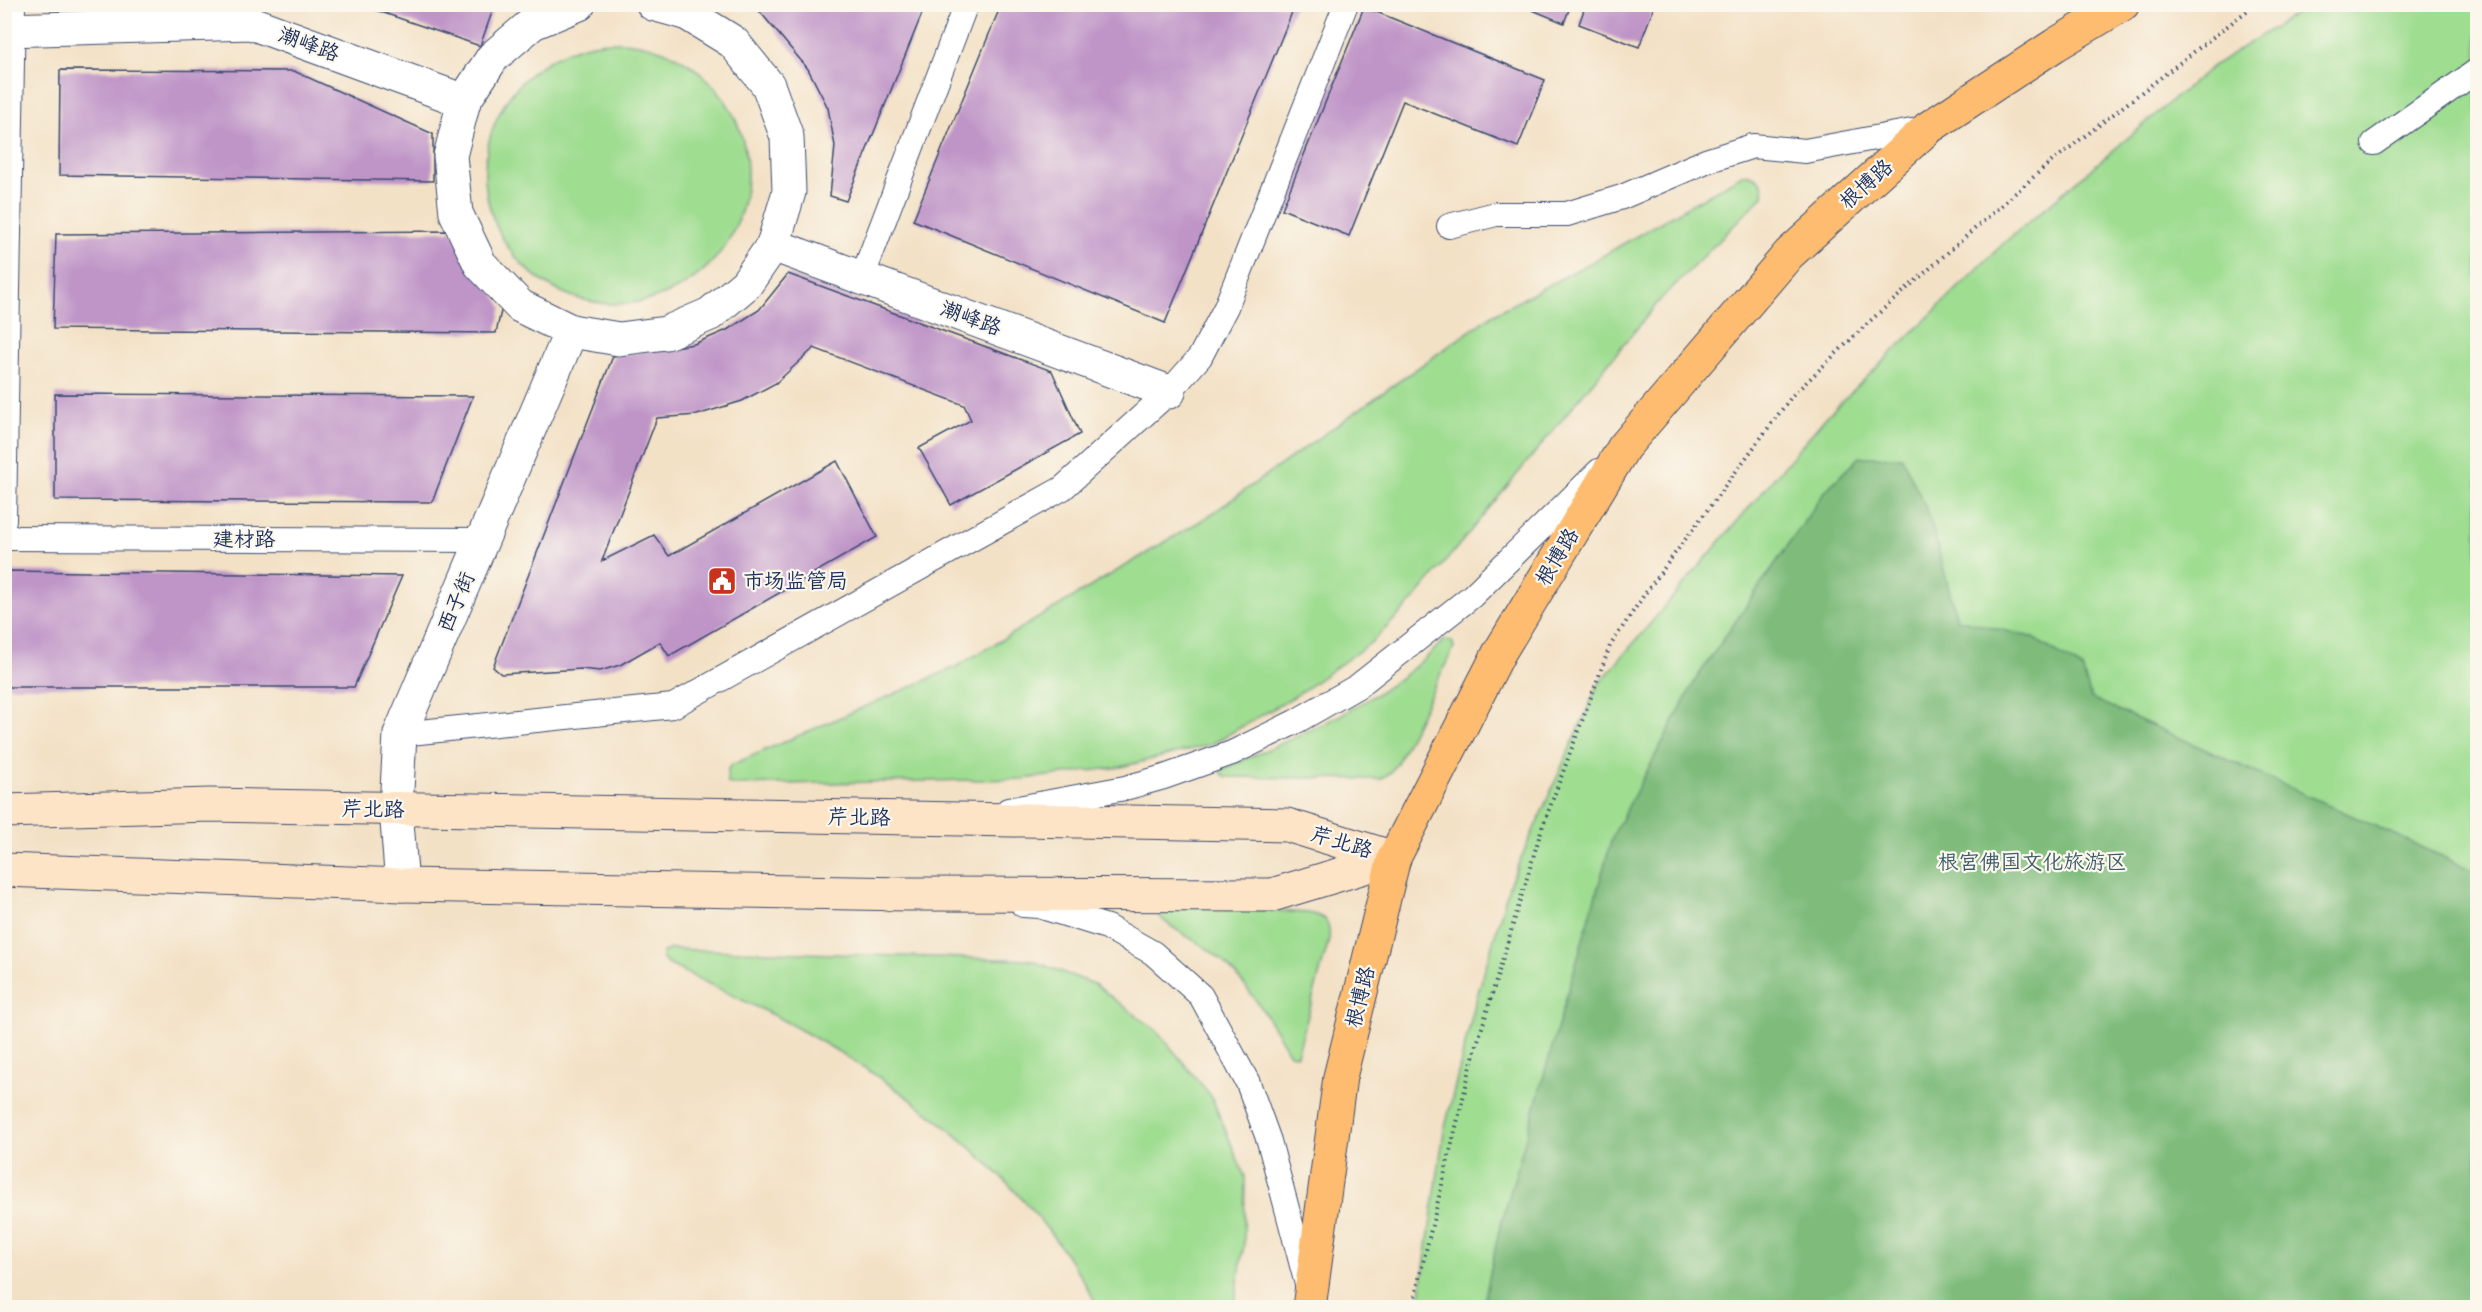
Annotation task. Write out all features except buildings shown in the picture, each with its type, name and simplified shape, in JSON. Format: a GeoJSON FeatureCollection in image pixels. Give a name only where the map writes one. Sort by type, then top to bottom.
{"type":"FeatureCollection","features":[{"type":"Feature","properties":{"kind":"highway","name":"根博路"},"geometry":{"type":"LineString","coordinates":[[1309,1302],[1340,1077],[1394,858],[1499,653],[1624,447],[1789,254],[1928,128],[2055,45],[2123,4]]}},
{"type":"Feature","properties":{"kind":"main road","name":"芹北路"},"geometry":{"type":"LineString","coordinates":[[4,811],[210,805],[1287,825],[1394,858]]}},
{"type":"Feature","properties":{"kind":"main road","name":"芹北路"},"geometry":{"type":"LineString","coordinates":[[4,870],[402,885],[907,894],[1272,895],[1394,858]]}},
{"type":"Feature","properties":{"kind":"street"},"geometry":{"type":"LineString","coordinates":[[579,4],[533,23],[493,57],[464,100],[450,156],[456,213],[480,264],[520,306],[572,331],[619,339],[666,333],[710,314],[746,284],[773,245],[789,192],[788,137],[768,85],[733,42],[687,9],[653,4]]}},
{"type":"Feature","properties":{"kind":"street","name":"潮峰路"},"geometry":{"type":"LineString","coordinates":[[10,21],[245,14],[251,23],[464,100]]}},
{"type":"Feature","properties":{"kind":"street","name":"潮峰路"},"geometry":{"type":"LineString","coordinates":[[773,245],[1169,392]]}},
{"type":"Feature","properties":{"kind":"street","name":"西子街"},"geometry":{"type":"LineString","coordinates":[[402,885],[396,809],[400,734],[572,331]]}},
{"type":"Feature","properties":{"kind":"lane"},"geometry":{"type":"LineString","coordinates":[[862,278],[966,4]]}},
{"type":"Feature","properties":{"kind":"lane"},"geometry":{"type":"LineString","coordinates":[[400,734],[673,706],[1064,488],[1169,392],[1200,357],[1226,307],[1347,4]]}},
{"type":"Feature","properties":{"kind":"lane"},"geometry":{"type":"LineString","coordinates":[[4,520],[10,21]]}},
{"type":"Feature","properties":{"kind":"lane"},"geometry":{"type":"LineString","coordinates":[[2374,143],[2478,70]]}},
{"type":"Feature","properties":{"kind":"lane"},"geometry":{"type":"LineString","coordinates":[[1449,226],[1496,214],[1567,214],[1622,197],[1706,162],[1753,146],[1805,151],[1928,128]]}},
{"type":"Feature","properties":{"kind":"lane"},"geometry":{"type":"LineString","coordinates":[[958,819],[1125,788],[1164,777],[1232,753],[1295,722],[1358,686],[1472,596],[1624,447]]}},
{"type":"Feature","properties":{"kind":"lane","name":"建材路"},"geometry":{"type":"LineString","coordinates":[[4,537],[483,540]]}},
{"type":"Feature","properties":{"kind":"lane"},"geometry":{"type":"LineString","coordinates":[[907,894],[1039,906],[1107,927],[1153,953],[1201,996],[1248,1083],[1266,1131],[1309,1302]]}},
{"type":"Feature","properties":{"kind":"path"},"geometry":{"type":"LineString","coordinates":[[1412,1308],[1472,1062],[1504,952],[1541,831],[1610,646],[1644,595],[1792,396],[1870,321],[2046,166],[2256,4]]}},
{"type":"Feature","properties":{"kind":"green space","name":"根宫佛国文化旅游区"},"geometry":{"type":"Polygon","coordinates":[[[2310,5],[2477,5],[2477,1307],[1418,1308],[1444,1131],[1476,1000],[1510,883],[1598,685],[1826,417],[2005,242],[2214,65],[2310,5]]]}},
{"type":"Feature","properties":{"kind":"green space"},"geometry":{"type":"Polygon","coordinates":[[[616,42],[642,44],[666,52],[689,64],[709,80],[725,100],[737,123],[745,147],[747,173],[745,199],[737,223],[725,246],[709,266],[689,282],[666,294],[642,302],[616,304],[590,302],[566,294],[543,282],[523,266],[507,246],[495,223],[487,199],[485,173],[487,147],[495,123],[507,100],[523,80],[543,64],[566,52],[590,44],[616,42]]]}},
{"type":"Feature","properties":{"kind":"green space"},"geometry":{"type":"Polygon","coordinates":[[[1742,175],[1751,175],[1761,183],[1763,196],[1661,299],[1413,601],[1372,642],[1295,696],[1212,744],[1121,767],[1023,779],[735,785],[727,783],[728,769],[731,765],[956,667],[1207,517],[1494,314],[1592,262],[1742,175]]]}},
{"type":"Feature","properties":{"kind":"green space"},"geometry":{"type":"Polygon","coordinates":[[[1859,457],[1902,457],[1929,515],[1957,619],[2031,637],[2082,668],[2091,698],[2477,872],[2477,1307],[1483,1307],[1498,1235],[1613,835],[1696,679],[1826,490],[1859,457]]]}},
{"type":"Feature","properties":{"kind":"green space"},"geometry":{"type":"Polygon","coordinates":[[[1444,640],[1452,641],[1454,647],[1397,763],[1390,773],[1381,779],[1226,777],[1221,773],[1221,770],[1340,716],[1368,700],[1395,682],[1444,640]]]}},
{"type":"Feature","properties":{"kind":"green space"},"geometry":{"type":"Polygon","coordinates":[[[1178,904],[1308,913],[1326,921],[1329,940],[1297,1055],[1290,1054],[1256,1000],[1224,963],[1205,947],[1171,927],[1159,916],[1164,908],[1178,904]]]}},
{"type":"Feature","properties":{"kind":"green space"},"geometry":{"type":"Polygon","coordinates":[[[671,949],[1030,960],[1094,984],[1157,1031],[1211,1096],[1245,1177],[1244,1244],[1234,1307],[1098,1307],[1071,1261],[1039,1219],[1003,1179],[964,1142],[923,1109],[834,1049],[773,1015],[666,963],[662,958],[663,952],[671,949]]]}},
{"type":"Feature","properties":{"kind":"place","name":"市场监管局"},"geometry":{"type":"Point","coordinates":[722,581]}}]}
